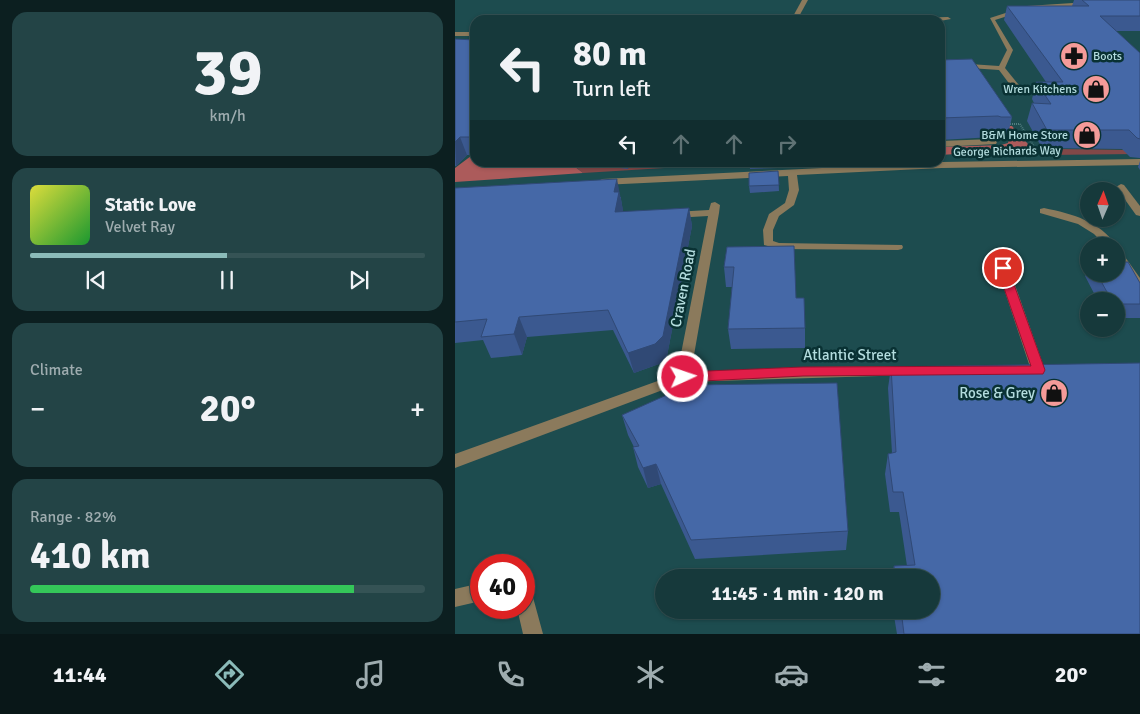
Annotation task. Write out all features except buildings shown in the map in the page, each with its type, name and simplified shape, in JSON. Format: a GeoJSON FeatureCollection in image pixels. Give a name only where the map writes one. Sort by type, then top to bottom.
{"type":"FeatureCollection","features":[{"type":"Feature","properties":{"kind":"street"},"geometry":{"type":"LineString","coordinates":[[797,15],[805,0]]}},
{"type":"Feature","properties":{"kind":"street"},"geometry":{"type":"LineString","coordinates":[[1001,68],[1010,50],[992,19],[1007,12],[1023,8],[1096,4]]}},
{"type":"Feature","properties":{"kind":"street"},"geometry":{"type":"LineString","coordinates":[[455,34],[470,34]]}},
{"type":"Feature","properties":{"kind":"street"},"geometry":{"type":"LineString","coordinates":[[945,64],[1001,68],[1020,92]]}},
{"type":"Feature","properties":{"kind":"street"},"geometry":{"type":"LineString","coordinates":[[945,144],[993,142]]}},
{"type":"Feature","properties":{"kind":"street","name":"George Richards Way"},"geometry":{"type":"LineString","coordinates":[[945,165],[1140,162]]}},
{"type":"Feature","properties":{"kind":"street"},"geometry":{"type":"LineString","coordinates":[[732,167],[733,174]]}},
{"type":"Feature","properties":{"kind":"street","name":"George Richards Way"},"geometry":{"type":"LineString","coordinates":[[595,183],[733,174],[892,167]]}},
{"type":"Feature","properties":{"kind":"street"},"geometry":{"type":"LineString","coordinates":[[793,171],[795,190],[789,205],[774,214],[768,230],[768,243],[779,246],[898,247]]}},
{"type":"Feature","properties":{"kind":"street"},"geometry":{"type":"LineString","coordinates":[[1125,192],[1140,213]]}},
{"type":"Feature","properties":{"kind":"street","name":"Craven Road"},"geometry":{"type":"LineString","coordinates":[[659,215],[715,209],[683,377]]}},
{"type":"Feature","properties":{"kind":"street"},"geometry":{"type":"LineString","coordinates":[[1044,211],[1072,216],[1088,224],[1105,237]]}},
{"type":"Feature","properties":{"kind":"street"},"geometry":{"type":"LineString","coordinates":[[1125,265],[1140,286]]}},
{"type":"Feature","properties":{"kind":"street"},"geometry":{"type":"LineString","coordinates":[[1003,268],[1043,370],[1019,370]]}},
{"type":"Feature","properties":{"kind":"street","name":"Atlantic Street"},"geometry":{"type":"LineString","coordinates":[[455,461],[683,377],[803,372],[924,371]]}},
{"type":"Feature","properties":{"kind":"street"},"geometry":{"type":"LineString","coordinates":[[455,598],[470,595]]}},
{"type":"Feature","properties":{"kind":"street"},"geometry":{"type":"LineString","coordinates":[[529,619],[533,634]]}},
{"type":"Feature","properties":{"kind":"path"},"geometry":{"type":"LineString","coordinates":[[1005,124],[1021,124],[1033,147]]}},
{"type":"Feature","properties":{"kind":"shaded area"},"geometry":{"type":"Polygon","coordinates":[[[1004,126],[1012,126],[1035,152],[1034,154],[945,155],[945,147],[1001,145],[1008,143],[1010,135],[1004,126]]]}},
{"type":"Feature","properties":{"kind":"shaded area"},"geometry":{"type":"Polygon","coordinates":[[[1056,149],[1133,150],[1137,154],[1047,155],[1046,153],[1056,149]]]}},
{"type":"Feature","properties":{"kind":"shaded area"},"geometry":{"type":"Polygon","coordinates":[[[470,157],[470,167],[575,167],[583,173],[455,182],[455,168],[470,157]]]}},
{"type":"Feature","properties":{"kind":"shaded area"},"geometry":{"type":"Polygon","coordinates":[[[576,167],[681,167],[583,173],[576,167]]]}},
{"type":"Feature","properties":{"kind":"place","name":"Boots"},"geometry":{"type":"Point","coordinates":[1074,56]}},
{"type":"Feature","properties":{"kind":"place","name":"Wren Kitchens"},"geometry":{"type":"Point","coordinates":[1096,89]}},
{"type":"Feature","properties":{"kind":"place","name":"B&M Home Store"},"geometry":{"type":"Point","coordinates":[1087,135]}},
{"type":"Feature","properties":{"kind":"place","name":"Rose & Grey"},"geometry":{"type":"Point","coordinates":[1054,393]}},
{"type":"Feature","properties":{"kind":"route"},"geometry":{"type":"LineString","coordinates":[[683,377],[803,372],[1039,370],[1003,268]]}}]}
